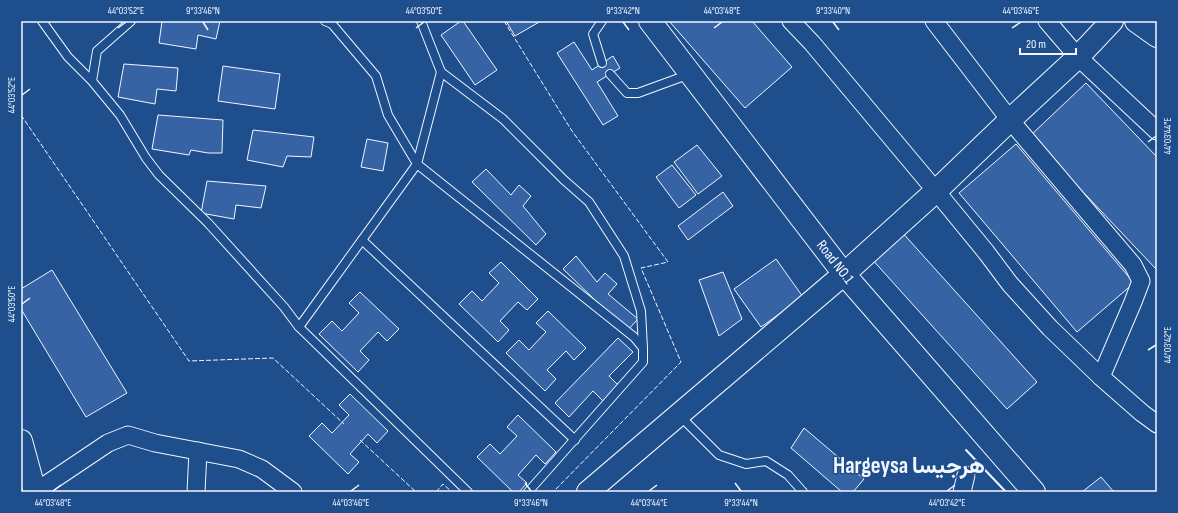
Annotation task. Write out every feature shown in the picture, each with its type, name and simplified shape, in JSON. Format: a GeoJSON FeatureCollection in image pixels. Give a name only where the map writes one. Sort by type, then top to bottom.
{"type":"FeatureCollection","features":[{"type":"Feature","properties":{"kind":"main road","name":"Road NO.1"},"geometry":{"type":"LineString","coordinates":[[650,21],[844,274],[1034,492]]}},
{"type":"Feature","properties":{"kind":"main road"},"geometry":{"type":"LineString","coordinates":[[588,492],[844,274],[936,191],[1078,57],[1112,21]]}},
{"type":"Feature","properties":{"kind":"main road"},"geometry":{"type":"LineString","coordinates":[[1136,21],[1157,36]]}},
{"type":"Feature","properties":{"kind":"main road"},"geometry":{"type":"LineString","coordinates":[[21,441],[35,492]]}},
{"type":"Feature","properties":{"kind":"street"},"geometry":{"type":"LineString","coordinates":[[791,21],[812,43],[936,191],[1010,284],[1050,328],[1101,377],[1142,413],[1157,424]]}},
{"type":"Feature","properties":{"kind":"street"},"geometry":{"type":"LineString","coordinates":[[934,21],[1010,120],[1133,265],[1138,274],[1141,281],[1101,377]]}},
{"type":"Feature","properties":{"kind":"street"},"geometry":{"type":"LineString","coordinates":[[1047,21],[1078,57],[1157,131]]}},
{"type":"Feature","properties":{"kind":"street"},"geometry":{"type":"LineString","coordinates":[[35,492],[108,443],[128,435],[155,444],[239,459],[262,469],[293,492]]}},
{"type":"Feature","properties":{"kind":"street"},"geometry":{"type":"LineString","coordinates":[[196,492],[198,451]]}},
{"type":"Feature","properties":{"kind":"street"},"geometry":{"type":"LineString","coordinates":[[962,492],[966,476]]}},
{"type":"Feature","properties":{"kind":"lane"},"geometry":{"type":"LineString","coordinates":[[42,21],[68,57],[92,81],[120,114],[146,158],[159,175],[208,223],[284,307],[299,327],[468,492]]}},
{"type":"Feature","properties":{"kind":"lane"},"geometry":{"type":"LineString","coordinates":[[92,81],[97,51],[131,21]]}},
{"type":"Feature","properties":{"kind":"lane"},"geometry":{"type":"LineString","coordinates":[[325,21],[332,24],[376,76],[388,115],[417,164],[634,337],[643,348]]}},
{"type":"Feature","properties":{"kind":"lane"},"geometry":{"type":"LineString","coordinates":[[421,21],[440,72],[503,119],[564,180],[589,202],[624,256],[641,311],[643,362],[528,492]]}},
{"type":"Feature","properties":{"kind":"lane"},"geometry":{"type":"LineString","coordinates":[[602,21],[594,34],[602,63]]}},
{"type":"Feature","properties":{"kind":"lane"},"geometry":{"type":"LineString","coordinates":[[299,327],[417,164],[440,72]]}},
{"type":"Feature","properties":{"kind":"lane"},"geometry":{"type":"LineString","coordinates":[[610,74],[627,93],[638,93],[690,74]]}},
{"type":"Feature","properties":{"kind":"lane"},"geometry":{"type":"LineString","coordinates":[[362,240],[575,440]]}},
{"type":"Feature","properties":{"kind":"lane"},"geometry":{"type":"LineString","coordinates":[[679,415],[719,455],[746,464],[766,461],[788,475],[803,492]]}},
{"type":"Feature","properties":{"kind":"building"},"geometry":{"type":"Polygon","coordinates":[[[162,21],[220,21],[216,39],[198,35],[196,49],[159,43],[162,21]]]}},
{"type":"Feature","properties":{"kind":"building"},"geometry":{"type":"Polygon","coordinates":[[[463,21],[497,70],[475,85],[441,35],[463,21]]]}},
{"type":"Feature","properties":{"kind":"building"},"geometry":{"type":"Polygon","coordinates":[[[506,21],[541,21],[515,36],[506,21]]]}},
{"type":"Feature","properties":{"kind":"building"},"geometry":{"type":"Polygon","coordinates":[[[669,21],[752,21],[792,67],[745,108],[669,21]]]}},
{"type":"Feature","properties":{"kind":"building"},"geometry":{"type":"Polygon","coordinates":[[[574,42],[592,70],[613,56],[620,68],[597,82],[618,116],[603,125],[557,53],[574,42]]]}},
{"type":"Feature","properties":{"kind":"building"},"geometry":{"type":"Polygon","coordinates":[[[124,64],[178,68],[176,91],[157,89],[155,104],[118,97],[124,64]]]}},
{"type":"Feature","properties":{"kind":"building"},"geometry":{"type":"Polygon","coordinates":[[[223,66],[280,74],[275,109],[218,101],[223,66]]]}},
{"type":"Feature","properties":{"kind":"building"},"geometry":{"type":"Polygon","coordinates":[[[1086,83],[1157,157],[1156,269],[1030,136],[1086,83]]]}},
{"type":"Feature","properties":{"kind":"building"},"geometry":{"type":"Polygon","coordinates":[[[158,115],[223,120],[222,153],[208,153],[191,150],[189,155],[152,149],[158,115]]]}},
{"type":"Feature","properties":{"kind":"building"},"geometry":{"type":"Polygon","coordinates":[[[253,130],[314,137],[311,157],[287,156],[283,167],[247,160],[253,130]]]}},
{"type":"Feature","properties":{"kind":"building"},"geometry":{"type":"Polygon","coordinates":[[[367,139],[388,143],[383,171],[361,167],[367,139]]]}},
{"type":"Feature","properties":{"kind":"building"},"geometry":{"type":"Polygon","coordinates":[[[1016,144],[1134,283],[1077,332],[959,193],[1016,144]]]}},
{"type":"Feature","properties":{"kind":"building"},"geometry":{"type":"Polygon","coordinates":[[[697,145],[722,176],[698,194],[674,162],[697,145]]]}},
{"type":"Feature","properties":{"kind":"building"},"geometry":{"type":"Polygon","coordinates":[[[672,165],[696,195],[679,208],[656,177],[672,165]]]}},
{"type":"Feature","properties":{"kind":"building"},"geometry":{"type":"Polygon","coordinates":[[[486,169],[511,195],[519,185],[531,196],[523,206],[546,234],[536,245],[472,182],[486,169]]]}},
{"type":"Feature","properties":{"kind":"building"},"geometry":{"type":"Polygon","coordinates":[[[207,181],[266,186],[261,208],[236,205],[234,219],[201,213],[207,181]]]}},
{"type":"Feature","properties":{"kind":"building"},"geometry":{"type":"Polygon","coordinates":[[[723,192],[733,206],[688,240],[678,226],[723,192]]]}},
{"type":"Feature","properties":{"kind":"building"},"geometry":{"type":"Polygon","coordinates":[[[900,230],[1037,382],[1007,409],[870,257],[900,230]]]}},
{"type":"Feature","properties":{"kind":"building"},"geometry":{"type":"Polygon","coordinates":[[[576,256],[597,282],[605,273],[617,284],[608,294],[638,319],[627,331],[563,269],[576,256]]]}},
{"type":"Feature","properties":{"kind":"building"},"geometry":{"type":"Polygon","coordinates":[[[776,259],[803,297],[761,327],[734,289],[776,259]]]}},
{"type":"Feature","properties":{"kind":"building"},"geometry":{"type":"Polygon","coordinates":[[[501,262],[538,299],[527,310],[518,302],[500,321],[509,330],[498,342],[459,304],[472,291],[482,301],[499,283],[489,273],[501,262]]]}},
{"type":"Feature","properties":{"kind":"building"},"geometry":{"type":"Polygon","coordinates":[[[52,270],[127,393],[86,417],[21,309],[21,289],[52,270]]]}},
{"type":"Feature","properties":{"kind":"building"},"geometry":{"type":"Polygon","coordinates":[[[723,272],[742,319],[719,336],[699,280],[723,272]]]}},
{"type":"Feature","properties":{"kind":"building"},"geometry":{"type":"Polygon","coordinates":[[[360,292],[399,329],[387,341],[378,332],[360,351],[369,360],[358,372],[319,334],[332,321],[342,331],[359,313],[349,303],[360,292]]]}},
{"type":"Feature","properties":{"kind":"building"},"geometry":{"type":"Polygon","coordinates":[[[548,311],[586,348],[574,360],[566,351],[547,370],[556,379],[545,391],[506,353],[519,340],[529,350],[546,332],[536,323],[548,311]]]}},
{"type":"Feature","properties":{"kind":"building"},"geometry":{"type":"Polygon","coordinates":[[[618,338],[633,352],[609,376],[619,386],[604,402],[593,391],[569,417],[555,403],[618,338]]]}},
{"type":"Feature","properties":{"kind":"building"},"geometry":{"type":"Polygon","coordinates":[[[350,394],[388,431],[377,443],[368,434],[350,454],[359,462],[348,474],[309,436],[322,423],[332,433],[349,415],[339,405],[350,394]]]}},
{"type":"Feature","properties":{"kind":"building"},"geometry":{"type":"Polygon","coordinates":[[[518,415],[556,452],[545,464],[536,455],[518,475],[527,483],[519,492],[513,492],[477,457],[490,444],[500,454],[517,436],[507,427],[518,415]]]}},
{"type":"Feature","properties":{"kind":"building"},"geometry":{"type":"Polygon","coordinates":[[[804,428],[864,479],[853,492],[842,492],[791,448],[804,428]]]}},
{"type":"Feature","properties":{"kind":"building"},"geometry":{"type":"Polygon","coordinates":[[[1101,477],[1114,492],[1082,492],[1101,477]]]}},
{"type":"Feature","properties":{"kind":"fence"},"geometry":{"type":"LineString","coordinates":[[504,21],[572,131],[668,262],[641,268],[681,362],[553,492]]}},
{"type":"Feature","properties":{"kind":"fence"},"geometry":{"type":"LineString","coordinates":[[21,115],[189,361],[273,358],[344,424]]}},
{"type":"Feature","properties":{"kind":"fence"},"geometry":{"type":"LineString","coordinates":[[360,440],[416,492]]}},
{"type":"Feature","properties":{"kind":"fence"},"geometry":{"type":"LineString","coordinates":[[436,492],[443,484],[452,492]]}},
{"type":"Feature","properties":{"kind":"wall"},"geometry":{"type":"LineString","coordinates":[[966,450],[1006,492]]}},
{"type":"Feature","properties":{"kind":"district","name":"Hargeysa هرجيسا"},"geometry":{"type":"Point","coordinates":[909,466]}}]}
